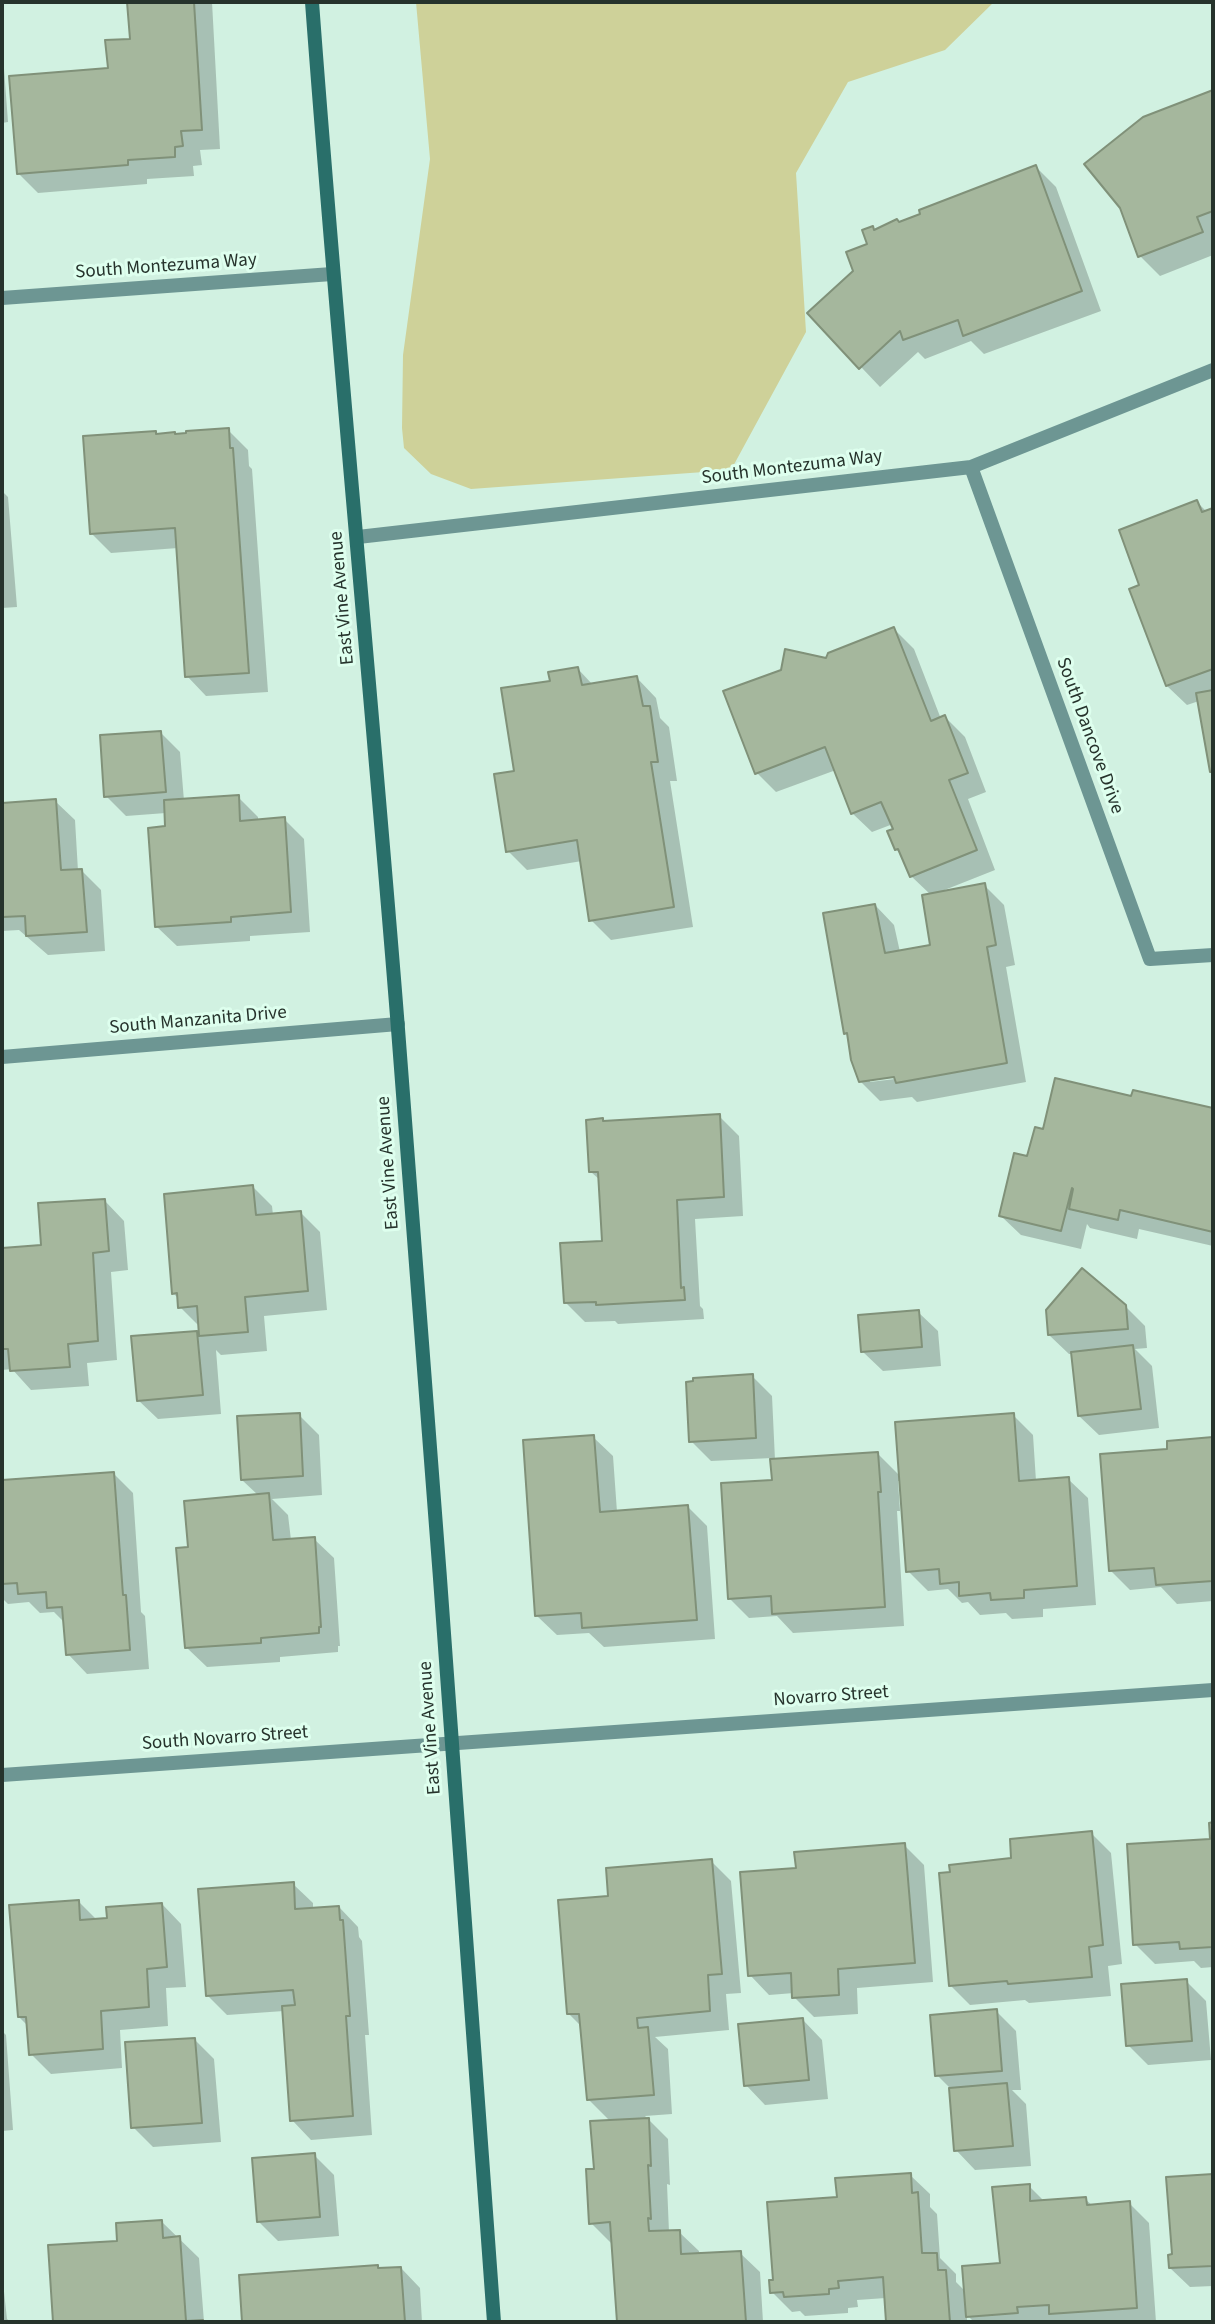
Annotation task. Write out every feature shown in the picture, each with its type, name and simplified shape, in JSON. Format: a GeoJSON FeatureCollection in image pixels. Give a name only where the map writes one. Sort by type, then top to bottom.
{"type":"FeatureCollection","features":[{"type":"Feature","properties":{"kind":"street","name":"East Vine Avenue"},"geometry":{"type":"LineString","coordinates":[[312,2],[332,274],[358,537],[398,1024],[494,2322]]}},
{"type":"Feature","properties":{"kind":"street","name":"South Montezuma Way"},"geometry":{"type":"LineString","coordinates":[[2,298],[332,274]]}},
{"type":"Feature","properties":{"kind":"street","name":"South Montezuma Way"},"geometry":{"type":"LineString","coordinates":[[358,537],[971,467],[1213,370]]}},
{"type":"Feature","properties":{"kind":"street","name":"South Dancove Drive"},"geometry":{"type":"LineString","coordinates":[[971,467],[1150,959],[1213,955]]}},
{"type":"Feature","properties":{"kind":"street","name":"South Manzanita Drive"},"geometry":{"type":"LineString","coordinates":[[2,1057],[398,1024]]}},
{"type":"Feature","properties":{"kind":"street","name":"Novarro Street"},"geometry":{"type":"LineString","coordinates":[[451,1742],[1213,1690]]}},
{"type":"Feature","properties":{"kind":"street","name":"South Novarro Street"},"geometry":{"type":"LineString","coordinates":[[2,1775],[451,1742]]}},
{"type":"Feature","properties":{"kind":"green space"},"geometry":{"type":"Polygon","coordinates":[[[416,2],[994,2],[945,50],[848,82],[796,173],[806,332],[731,470],[471,489],[431,474],[404,448],[403,355],[430,159],[416,2]]]}},
{"type":"Feature","properties":{"kind":"building"},"geometry":{"type":"Polygon","coordinates":[[[127,2],[194,2],[202,130],[181,131],[183,146],[175,147],[175,157],[128,160],[128,165],[17,174],[9,76],[108,68],[105,40],[130,39],[127,2]]]}},
{"type":"Feature","properties":{"kind":"building"},"geometry":{"type":"Polygon","coordinates":[[[1213,90],[1213,211],[1197,217],[1203,232],[1138,257],[1120,208],[1084,164],[1143,117],[1213,90]]]}},
{"type":"Feature","properties":{"kind":"building"},"geometry":{"type":"Polygon","coordinates":[[[1036,165],[1082,291],[963,336],[958,320],[903,340],[900,331],[859,369],[807,313],[853,271],[846,252],[867,244],[862,230],[873,226],[874,230],[897,219],[899,222],[920,214],[919,210],[1036,165]]]}},
{"type":"Feature","properties":{"kind":"building"},"geometry":{"type":"Polygon","coordinates":[[[229,428],[230,448],[233,448],[249,673],[185,677],[175,528],[90,534],[83,436],[156,431],[156,434],[175,434],[229,428]]]}},
{"type":"Feature","properties":{"kind":"building"},"geometry":{"type":"Polygon","coordinates":[[[1197,500],[1202,512],[1213,508],[1213,669],[1166,686],[1129,589],[1139,585],[1119,530],[1197,500]]]}},
{"type":"Feature","properties":{"kind":"building"},"geometry":{"type":"Polygon","coordinates":[[[894,627],[931,721],[945,715],[968,773],[949,780],[977,850],[910,877],[887,831],[893,829],[881,802],[851,814],[825,747],[755,774],[723,691],[781,670],[785,649],[826,658],[828,653],[894,627]]]}},
{"type":"Feature","properties":{"kind":"building"},"geometry":{"type":"Polygon","coordinates":[[[578,667],[582,685],[637,676],[643,706],[650,706],[658,762],[651,762],[674,907],[589,921],[577,840],[506,852],[494,774],[514,771],[501,688],[550,681],[548,672],[578,667]]]}},
{"type":"Feature","properties":{"kind":"building"},"geometry":{"type":"Polygon","coordinates":[[[1213,690],[1213,772],[1210,772],[1196,693],[1213,690]]]}},
{"type":"Feature","properties":{"kind":"building"},"geometry":{"type":"Polygon","coordinates":[[[161,731],[166,792],[104,797],[100,735],[161,731]]]}},
{"type":"Feature","properties":{"kind":"building"},"geometry":{"type":"Polygon","coordinates":[[[239,795],[240,821],[285,817],[291,912],[231,917],[231,922],[155,927],[148,828],[165,826],[164,800],[239,795]]]}},
{"type":"Feature","properties":{"kind":"building"},"geometry":{"type":"Polygon","coordinates":[[[56,799],[61,870],[82,869],[87,932],[26,936],[25,916],[3,917],[2,803],[56,799]]]}},
{"type":"Feature","properties":{"kind":"building"},"geometry":{"type":"Polygon","coordinates":[[[985,883],[996,945],[987,947],[1007,1063],[896,1083],[894,1077],[859,1082],[851,1060],[847,1033],[844,1034],[823,913],[875,904],[885,953],[930,945],[922,895],[985,883]]]}},
{"type":"Feature","properties":{"kind":"building"},"geometry":{"type":"Polygon","coordinates":[[[1055,1078],[1131,1096],[1133,1090],[1213,1108],[1213,1232],[1120,1210],[1118,1220],[1069,1209],[1072,1188],[1061,1231],[999,1216],[1014,1153],[1027,1156],[1035,1127],[1043,1129],[1055,1078]]]}},
{"type":"Feature","properties":{"kind":"building"},"geometry":{"type":"Polygon","coordinates":[[[720,1114],[724,1197],[677,1200],[681,1288],[684,1287],[685,1300],[596,1305],[596,1302],[564,1303],[560,1243],[602,1241],[598,1172],[589,1172],[586,1120],[720,1114]]]}},
{"type":"Feature","properties":{"kind":"building"},"geometry":{"type":"Polygon","coordinates":[[[253,1185],[256,1215],[301,1211],[308,1291],[245,1297],[248,1332],[199,1336],[197,1306],[178,1308],[177,1293],[172,1294],[164,1194],[253,1185]]]}},
{"type":"Feature","properties":{"kind":"building"},"geometry":{"type":"Polygon","coordinates":[[[105,1199],[109,1251],[93,1253],[98,1341],[68,1344],[70,1367],[10,1371],[8,1349],[2,1349],[2,1248],[41,1245],[38,1203],[105,1199]]]}},
{"type":"Feature","properties":{"kind":"building"},"geometry":{"type":"Polygon","coordinates":[[[1082,1268],[1126,1305],[1128,1329],[1048,1335],[1046,1310],[1082,1268]]]}},
{"type":"Feature","properties":{"kind":"building"},"geometry":{"type":"Polygon","coordinates":[[[919,1310],[922,1347],[861,1352],[858,1315],[919,1310]]]}},
{"type":"Feature","properties":{"kind":"building"},"geometry":{"type":"Polygon","coordinates":[[[197,1331],[203,1395],[137,1401],[131,1336],[197,1331]]]}},
{"type":"Feature","properties":{"kind":"building"},"geometry":{"type":"Polygon","coordinates":[[[1133,1345],[1141,1409],[1078,1416],[1071,1352],[1133,1345]]]}},
{"type":"Feature","properties":{"kind":"building"},"geometry":{"type":"Polygon","coordinates":[[[753,1374],[756,1438],[689,1442],[686,1382],[693,1381],[693,1378],[753,1374]]]}},
{"type":"Feature","properties":{"kind":"building"},"geometry":{"type":"Polygon","coordinates":[[[300,1413],[303,1476],[241,1480],[237,1416],[300,1413]]]}},
{"type":"Feature","properties":{"kind":"building"},"geometry":{"type":"Polygon","coordinates":[[[1014,1413],[1019,1481],[1069,1477],[1077,1586],[1024,1590],[1024,1598],[991,1600],[990,1593],[959,1596],[959,1582],[940,1584],[939,1569],[906,1572],[895,1422],[1014,1413]]]}},
{"type":"Feature","properties":{"kind":"building"},"geometry":{"type":"Polygon","coordinates":[[[594,1435],[600,1512],[688,1505],[697,1620],[582,1628],[581,1613],[535,1616],[523,1440],[594,1435]]]}},
{"type":"Feature","properties":{"kind":"building"},"geometry":{"type":"Polygon","coordinates":[[[1213,1437],[1213,1581],[1156,1585],[1154,1568],[1109,1571],[1100,1454],[1167,1449],[1167,1441],[1213,1437]]]}},
{"type":"Feature","properties":{"kind":"building"},"geometry":{"type":"Polygon","coordinates":[[[878,1452],[885,1607],[772,1614],[771,1596],[728,1599],[721,1483],[772,1480],[770,1459],[878,1452]]]}},
{"type":"Feature","properties":{"kind":"building"},"geometry":{"type":"Polygon","coordinates":[[[114,1472],[130,1650],[66,1655],[62,1607],[47,1608],[46,1592],[18,1594],[17,1583],[2,1584],[2,1480],[114,1472]]]}},
{"type":"Feature","properties":{"kind":"building"},"geometry":{"type":"Polygon","coordinates":[[[269,1493],[273,1540],[315,1537],[321,1627],[319,1633],[261,1638],[261,1643],[185,1648],[176,1548],[188,1547],[184,1501],[269,1493]]]}},
{"type":"Feature","properties":{"kind":"building"},"geometry":{"type":"Polygon","coordinates":[[[1213,1822],[1213,1947],[1180,1949],[1179,1942],[1133,1945],[1127,1844],[1210,1839],[1209,1823],[1213,1822]]]}},
{"type":"Feature","properties":{"kind":"building"},"geometry":{"type":"Polygon","coordinates":[[[1092,1831],[1103,1945],[1089,1947],[1092,1977],[949,1986],[939,1873],[950,1872],[949,1865],[1011,1858],[1010,1839],[1092,1831]]]}},
{"type":"Feature","properties":{"kind":"building"},"geometry":{"type":"Polygon","coordinates":[[[905,1843],[915,1963],[838,1969],[839,1995],[792,1998],[791,1973],[748,1976],[740,1872],[796,1868],[794,1852],[905,1843]]]}},
{"type":"Feature","properties":{"kind":"building"},"geometry":{"type":"Polygon","coordinates":[[[712,1859],[722,1974],[708,1975],[710,2011],[637,2018],[638,2028],[648,2027],[654,2095],[587,2100],[579,2014],[567,2014],[558,1900],[608,1896],[606,1868],[712,1859]]]}},
{"type":"Feature","properties":{"kind":"building"},"geometry":{"type":"Polygon","coordinates":[[[294,1882],[295,1909],[339,1906],[340,1920],[343,1920],[353,2116],[290,2121],[282,2006],[295,2005],[293,1990],[206,1996],[198,1889],[294,1882]]]}},
{"type":"Feature","properties":{"kind":"building"},"geometry":{"type":"Polygon","coordinates":[[[79,1900],[80,1920],[107,1918],[106,1907],[162,1903],[167,1967],[147,1969],[149,2007],[101,2011],[103,2049],[29,2055],[26,2017],[18,2017],[9,1905],[79,1900]]]}},
{"type":"Feature","properties":{"kind":"building"},"geometry":{"type":"Polygon","coordinates":[[[1187,1979],[1192,2041],[1126,2046],[1121,1984],[1187,1979]]]}},
{"type":"Feature","properties":{"kind":"building"},"geometry":{"type":"Polygon","coordinates":[[[997,2009],[1002,2071],[935,2076],[930,2015],[997,2009]]]}},
{"type":"Feature","properties":{"kind":"building"},"geometry":{"type":"Polygon","coordinates":[[[803,2018],[809,2080],[744,2086],[738,2024],[803,2018]]]}},
{"type":"Feature","properties":{"kind":"building"},"geometry":{"type":"Polygon","coordinates":[[[195,2038],[202,2123],[131,2128],[125,2042],[195,2038]]]}},
{"type":"Feature","properties":{"kind":"building"},"geometry":{"type":"Polygon","coordinates":[[[1007,2083],[1013,2146],[954,2151],[949,2088],[1007,2083]]]}},
{"type":"Feature","properties":{"kind":"building"},"geometry":{"type":"Polygon","coordinates":[[[649,2118],[649,2231],[680,2230],[681,2254],[741,2251],[746,2322],[617,2322],[610,2222],[589,2224],[586,2169],[594,2169],[590,2121],[649,2118]]]}},
{"type":"Feature","properties":{"kind":"building"},"geometry":{"type":"Polygon","coordinates":[[[315,2153],[320,2217],[257,2222],[252,2158],[315,2153]]]}},
{"type":"Feature","properties":{"kind":"building"},"geometry":{"type":"Polygon","coordinates":[[[911,2173],[912,2193],[918,2192],[922,2253],[937,2253],[938,2270],[946,2270],[950,2322],[886,2322],[883,2277],[838,2281],[839,2288],[829,2289],[829,2294],[784,2297],[783,2292],[770,2293],[769,2280],[773,2280],[767,2202],[837,2197],[835,2178],[911,2173]]]}},
{"type":"Feature","properties":{"kind":"building"},"geometry":{"type":"Polygon","coordinates":[[[1213,2174],[1213,2266],[1169,2268],[1168,2255],[1172,2254],[1166,2177],[1213,2174]]]}},
{"type":"Feature","properties":{"kind":"building"},"geometry":{"type":"Polygon","coordinates":[[[1030,2184],[1030,2201],[1086,2197],[1087,2205],[1130,2201],[1137,2308],[1049,2314],[1049,2305],[1017,2307],[1018,2313],[966,2317],[962,2266],[1000,2263],[992,2187],[1030,2184]]]}},
{"type":"Feature","properties":{"kind":"building"},"geometry":{"type":"Polygon","coordinates":[[[162,2220],[163,2238],[180,2236],[186,2321],[204,2322],[53,2322],[48,2245],[117,2241],[116,2223],[162,2220]]]}},
{"type":"Feature","properties":{"kind":"building"},"geometry":{"type":"Polygon","coordinates":[[[378,2265],[378,2268],[401,2267],[405,2322],[242,2322],[239,2275],[378,2265]]]}}]}
